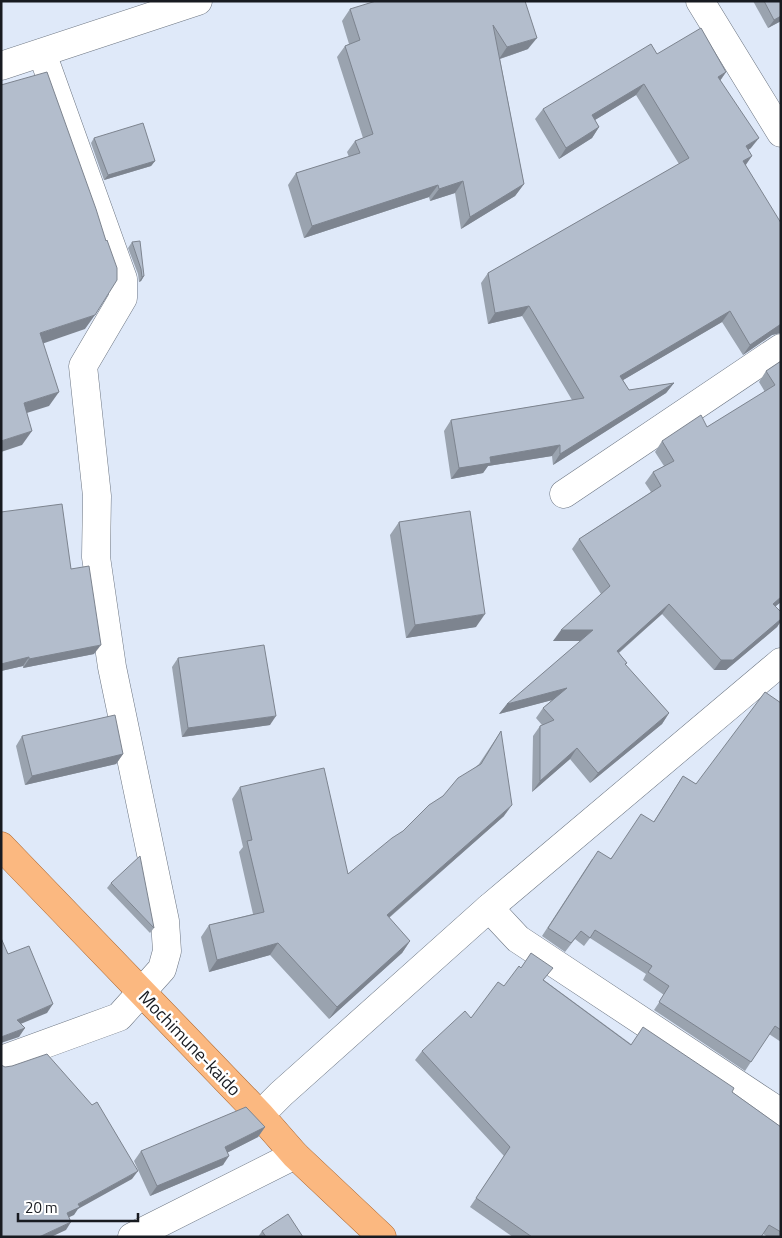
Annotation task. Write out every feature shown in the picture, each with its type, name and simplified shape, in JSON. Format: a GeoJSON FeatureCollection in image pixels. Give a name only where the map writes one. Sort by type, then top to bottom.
{"type":"FeatureCollection","features":[{"type":"Feature","properties":{"kind":"main road","name":"Mochimune-kaido"},"geometry":{"type":"LineString","coordinates":[[1,846],[260,1115],[294,1155],[382,1237]]}},
{"type":"Feature","properties":{"kind":"street"},"geometry":{"type":"LineString","coordinates":[[4,58],[42,53],[198,1]]}},
{"type":"Feature","properties":{"kind":"street"},"geometry":{"type":"LineString","coordinates":[[700,1],[781,133]]}},
{"type":"Feature","properties":{"kind":"street"},"geometry":{"type":"LineString","coordinates":[[1,1060],[119,1017],[162,969],[167,951],[165,921],[110,648],[96,556],[97,496],[83,366],[123,298],[123,279],[42,53]]}},
{"type":"Feature","properties":{"kind":"street"},"geometry":{"type":"LineString","coordinates":[[564,494],[781,348]]}},
{"type":"Feature","properties":{"kind":"street"},"geometry":{"type":"LineString","coordinates":[[260,1115],[489,908],[780,665]]}},
{"type":"Feature","properties":{"kind":"street"},"geometry":{"type":"LineString","coordinates":[[489,908],[518,940],[781,1113]]}},
{"type":"Feature","properties":{"kind":"street"},"geometry":{"type":"LineString","coordinates":[[132,1237],[294,1155]]}},
{"type":"Feature","properties":{"kind":"building"},"geometry":{"type":"Polygon","coordinates":[[[376,1],[525,1],[537,38],[507,47],[493,25],[524,184],[470,217],[463,181],[439,189],[438,185],[312,226],[296,173],[360,153],[355,141],[373,134],[345,46],[360,40],[350,9],[376,1]]]}},
{"type":"Feature","properties":{"kind":"building"},"geometry":{"type":"Polygon","coordinates":[[[764,1],[781,1],[781,16],[774,20],[764,1]]]}},
{"type":"Feature","properties":{"kind":"building"},"geometry":{"type":"Polygon","coordinates":[[[701,28],[726,72],[718,77],[759,138],[746,146],[752,156],[743,161],[781,223],[781,324],[750,345],[730,311],[620,376],[629,390],[674,383],[560,454],[560,445],[490,457],[491,463],[459,468],[451,420],[584,398],[529,306],[495,313],[488,273],[689,158],[644,84],[592,115],[599,127],[566,148],[543,109],[651,44],[657,54],[701,28]]]}},
{"type":"Feature","properties":{"kind":"building"},"geometry":{"type":"Polygon","coordinates":[[[47,72],[117,268],[117,280],[95,315],[40,333],[59,392],[24,403],[32,431],[1,441],[1,85],[47,72]]]}},
{"type":"Feature","properties":{"kind":"building"},"geometry":{"type":"Polygon","coordinates":[[[143,123],[155,161],[108,175],[94,138],[143,123]]]}},
{"type":"Feature","properties":{"kind":"building"},"geometry":{"type":"Polygon","coordinates":[[[140,241],[144,276],[142,277],[132,242],[140,241]]]}},
{"type":"Feature","properties":{"kind":"building"},"geometry":{"type":"Polygon","coordinates":[[[781,361],[781,597],[773,604],[781,612],[781,619],[733,660],[721,660],[669,604],[617,651],[627,663],[625,664],[669,713],[598,773],[577,748],[540,781],[540,726],[554,720],[543,708],[567,688],[507,704],[593,630],[561,630],[610,586],[579,539],[661,486],[653,472],[674,461],[662,441],[701,415],[707,427],[775,385],[766,371],[781,361]]]}},
{"type":"Feature","properties":{"kind":"building"},"geometry":{"type":"Polygon","coordinates":[[[62,504],[71,569],[89,566],[101,645],[29,659],[29,657],[1,664],[1,512],[62,504]]]}},
{"type":"Feature","properties":{"kind":"building"},"geometry":{"type":"Polygon","coordinates":[[[470,511],[485,614],[415,625],[399,522],[470,511]]]}},
{"type":"Feature","properties":{"kind":"building"},"geometry":{"type":"Polygon","coordinates":[[[264,645],[276,716],[188,728],[178,658],[264,645]]]}},
{"type":"Feature","properties":{"kind":"building"},"geometry":{"type":"Polygon","coordinates":[[[765,692],[781,703],[781,1030],[775,1026],[751,1062],[659,1002],[669,986],[648,972],[652,966],[595,930],[590,938],[581,931],[571,943],[548,928],[598,851],[611,859],[641,814],[654,822],[683,776],[696,784],[765,692]]]}},
{"type":"Feature","properties":{"kind":"building"},"geometry":{"type":"Polygon","coordinates":[[[115,715],[123,754],[32,776],[22,736],[115,715]]]}},
{"type":"Feature","properties":{"kind":"building"},"geometry":{"type":"Polygon","coordinates":[[[501,731],[512,805],[387,915],[410,941],[337,1007],[278,943],[217,960],[209,925],[264,912],[247,841],[252,840],[240,787],[324,768],[348,874],[403,831],[429,805],[443,796],[458,778],[481,764],[501,731]]]}},
{"type":"Feature","properties":{"kind":"building"},"geometry":{"type":"Polygon","coordinates":[[[140,856],[154,928],[111,883],[140,856]]]}},
{"type":"Feature","properties":{"kind":"building"},"geometry":{"type":"Polygon","coordinates":[[[1,938],[8,954],[29,946],[53,1004],[17,1020],[25,1028],[1,1037],[1,938]]]}},
{"type":"Feature","properties":{"kind":"building"},"geometry":{"type":"Polygon","coordinates":[[[531,953],[553,968],[543,980],[631,1045],[643,1027],[734,1088],[732,1092],[781,1127],[781,1232],[769,1225],[761,1237],[532,1237],[476,1198],[510,1147],[422,1051],[465,1011],[471,1018],[498,982],[504,986],[519,966],[521,968],[531,953]]]}},
{"type":"Feature","properties":{"kind":"building"},"geometry":{"type":"Polygon","coordinates":[[[47,1054],[92,1105],[97,1102],[138,1171],[78,1204],[80,1207],[67,1213],[71,1222],[39,1237],[1,1237],[1,1065],[5,1067],[12,1066],[47,1054]]]}},
{"type":"Feature","properties":{"kind":"building"},"geometry":{"type":"Polygon","coordinates":[[[246,1107],[265,1127],[225,1147],[229,1156],[157,1186],[141,1151],[246,1107]]]}},
{"type":"Feature","properties":{"kind":"building"},"geometry":{"type":"Polygon","coordinates":[[[288,1214],[303,1237],[266,1237],[262,1231],[288,1214]]]}}]}
